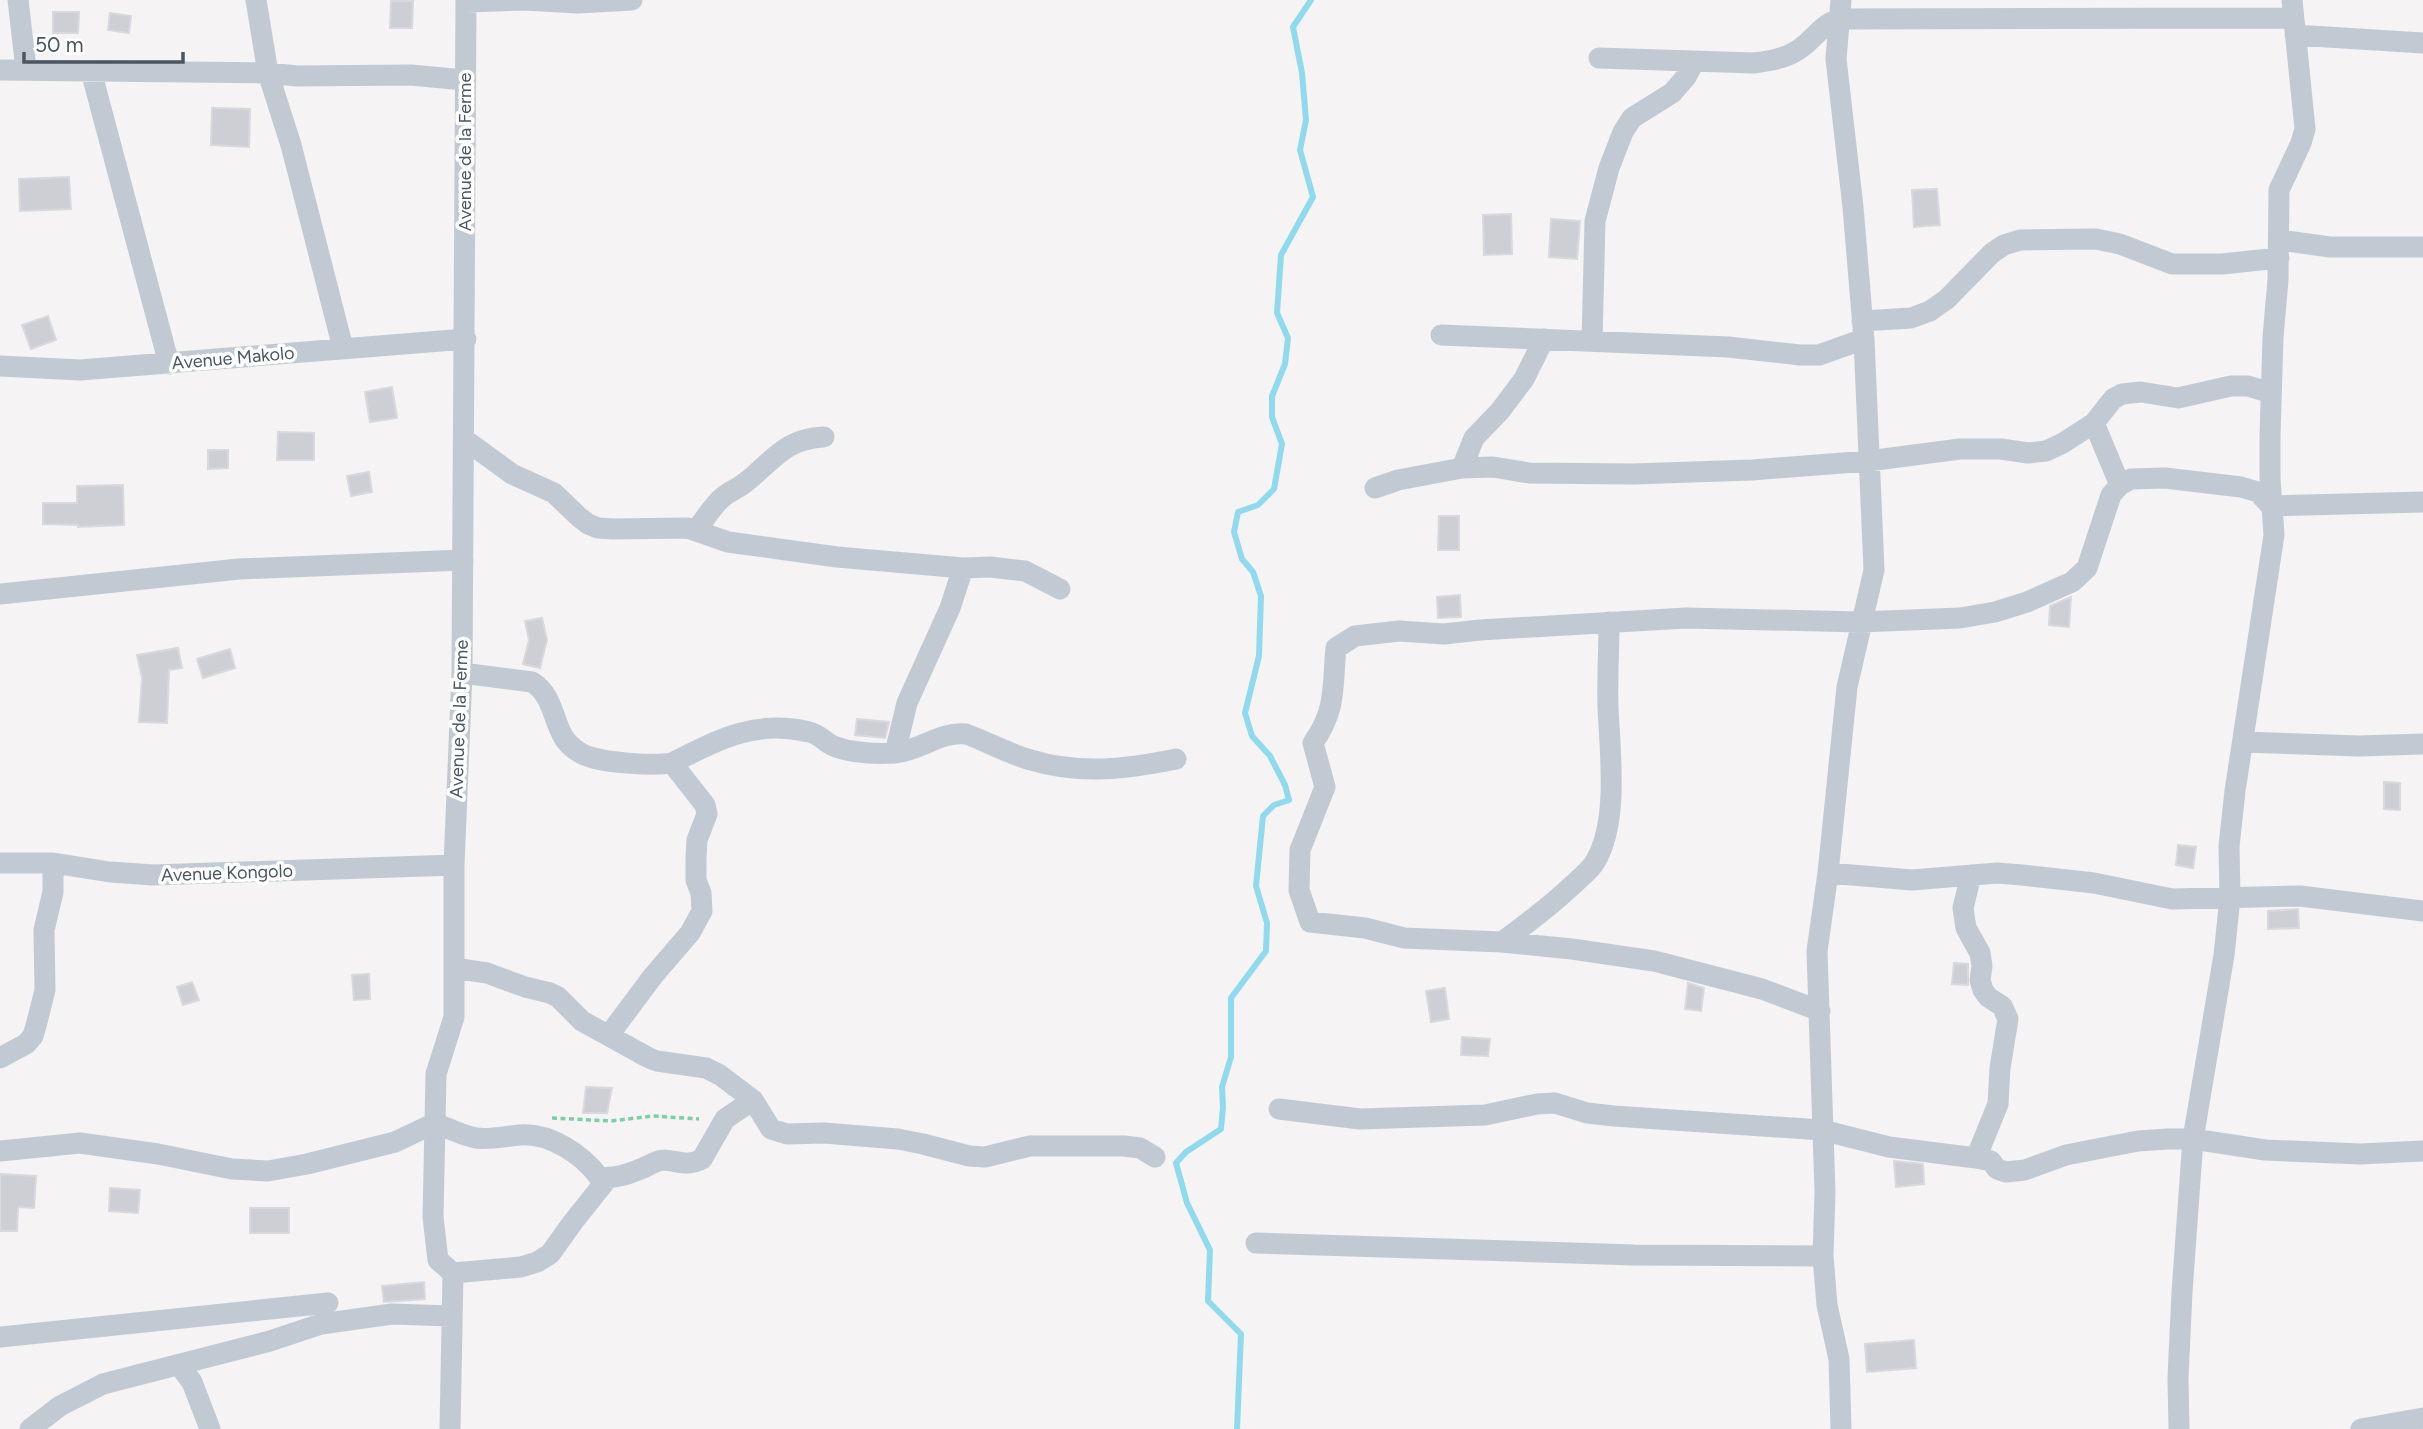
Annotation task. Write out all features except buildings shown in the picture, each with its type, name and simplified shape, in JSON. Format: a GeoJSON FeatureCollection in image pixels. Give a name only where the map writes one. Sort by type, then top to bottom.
{"type":"FeatureCollection","features":[{"type":"Feature","properties":{"kind":"street"},"geometry":{"type":"LineString","coordinates":[[18,0],[26,69]]}},
{"type":"Feature","properties":{"kind":"street"},"geometry":{"type":"LineString","coordinates":[[256,0],[268,73],[291,145],[344,348]]}},
{"type":"Feature","properties":{"kind":"street"},"geometry":{"type":"LineString","coordinates":[[466,1],[578,3],[632,0]]}},
{"type":"Feature","properties":{"kind":"street","name":"Avenue de la Ferme"},"geometry":{"type":"LineString","coordinates":[[453,1273],[438,1260],[433,1217],[436,1073],[454,1017],[454,865],[462,673],[466,339],[466,1]]}},
{"type":"Feature","properties":{"kind":"street"},"geometry":{"type":"LineString","coordinates":[[1840,9],[2293,18],[2423,43]]}},
{"type":"Feature","properties":{"kind":"street"},"geometry":{"type":"LineString","coordinates":[[1599,58],[1754,63],[1777,60],[1800,50],[1840,9]]}},
{"type":"Feature","properties":{"kind":"street"},"geometry":{"type":"LineString","coordinates":[[1840,9],[1836,59],[1863,330],[1874,570],[1869,598],[1860,622],[1843,718],[1843,745],[1829,873],[1817,951],[1825,1192],[1823,1256],[1827,1305],[1839,1359],[1842,1429]]}},
{"type":"Feature","properties":{"kind":"street"},"geometry":{"type":"LineString","coordinates":[[2179,1429],[2181,1304],[2193,1139],[2224,955],[2230,898],[2229,846],[2274,535],[2271,506],[2271,393],[2279,249],[2279,190],[2305,129],[2293,18]]}},
{"type":"Feature","properties":{"kind":"street"},"geometry":{"type":"LineString","coordinates":[[1592,341],[1595,221],[1609,168],[1623,132],[1632,118],[1672,93],[1686,77],[1694,62]]}},
{"type":"Feature","properties":{"kind":"street"},"geometry":{"type":"LineString","coordinates":[[0,70],[268,73],[297,76],[411,75],[464,80]]}},
{"type":"Feature","properties":{"kind":"street"},"geometry":{"type":"LineString","coordinates":[[91,71],[169,364]]}},
{"type":"Feature","properties":{"kind":"street"},"geometry":{"type":"LineString","coordinates":[[1441,335],[1728,347],[1819,355],[1863,330],[1930,312],[1947,299],[1992,253],[2004,245],[2020,240],[2096,239],[2120,244],[2172,264],[2222,264],[2279,249],[2423,247]]}},
{"type":"Feature","properties":{"kind":"street","name":"Avenue Makolo"},"geometry":{"type":"LineString","coordinates":[[0,366],[80,370],[466,339]]}},
{"type":"Feature","properties":{"kind":"street"},"geometry":{"type":"LineString","coordinates":[[1462,467],[1474,438],[1500,411],[1524,379],[1544,339]]}},
{"type":"Feature","properties":{"kind":"street"},"geometry":{"type":"LineString","coordinates":[[1375,488],[1398,480],[1462,467],[1493,467],[1529,473],[1633,474],[1752,470],[1868,461],[1960,449],[2001,449],[2028,453],[2046,451],[2094,423],[2113,399],[2122,394],[2141,393],[2178,398],[2231,386],[2248,386],[2271,393]]}},
{"type":"Feature","properties":{"kind":"street"},"geometry":{"type":"LineString","coordinates":[[2094,423],[2120,485]]}},
{"type":"Feature","properties":{"kind":"street"},"geometry":{"type":"LineString","coordinates":[[696,531],[722,497],[747,482],[774,456],[792,443],[807,438],[824,438]]}},
{"type":"Feature","properties":{"kind":"street"},"geometry":{"type":"LineString","coordinates":[[464,439],[512,474],[554,493],[588,524],[613,529],[675,527],[729,542],[837,557],[1025,571],[1060,589]]}},
{"type":"Feature","properties":{"kind":"street"},"geometry":{"type":"LineString","coordinates":[[1820,1010],[1762,989],[1654,961],[1502,942],[1404,938],[1365,928],[1310,922],[1299,890],[1300,850],[1325,787],[1313,743],[1325,725],[1334,691],[1336,648],[1355,636],[1399,631],[1444,634],[1686,618],[1860,622],[1960,618],[1994,612],[2027,602],[2072,582],[2087,568],[2112,495],[2120,485],[2131,479],[2154,478],[2222,484],[2258,492],[2271,506],[2423,502]]}},
{"type":"Feature","properties":{"kind":"street"},"geometry":{"type":"LineString","coordinates":[[0,594],[239,569],[463,560]]}},
{"type":"Feature","properties":{"kind":"street"},"geometry":{"type":"LineString","coordinates":[[895,753],[907,703],[950,608],[963,568]]}},
{"type":"Feature","properties":{"kind":"street"},"geometry":{"type":"LineString","coordinates":[[1502,942],[1568,890],[1594,864],[1602,847],[1611,802],[1609,622]]}},
{"type":"Feature","properties":{"kind":"street"},"geometry":{"type":"LineString","coordinates":[[462,673],[507,677],[532,682],[542,688],[564,738],[589,757],[660,765],[672,763],[738,732],[751,729],[809,732],[836,747],[895,753],[953,733],[966,734],[1029,760],[1104,770],[1177,760]]}},
{"type":"Feature","properties":{"kind":"street"},"geometry":{"type":"LineString","coordinates":[[2244,742],[2336,746],[2423,744]]}},
{"type":"Feature","properties":{"kind":"street"},"geometry":{"type":"LineString","coordinates":[[608,1035],[690,933],[702,911],[701,893],[696,880],[696,857],[697,840],[707,814],[705,805],[672,763]]}},
{"type":"Feature","properties":{"kind":"street","name":"Avenue Kongolo"},"geometry":{"type":"LineString","coordinates":[[0,863],[53,863],[110,873],[155,876],[454,865]]}},
{"type":"Feature","properties":{"kind":"street"},"geometry":{"type":"LineString","coordinates":[[0,1058],[26,1044],[33,1036],[37,1022],[45,990],[44,930],[53,892],[53,863]]}},
{"type":"Feature","properties":{"kind":"street"},"geometry":{"type":"LineString","coordinates":[[1829,873],[1912,880],[1997,873],[2094,883],[2172,900],[2300,896],[2423,911]]}},
{"type":"Feature","properties":{"kind":"street"},"geometry":{"type":"LineString","coordinates":[[1971,875],[1963,908],[1966,928],[1980,953],[1980,980],[1983,990],[1988,997],[2002,1006],[2008,1019],[2000,1068],[1998,1104],[1976,1158]]}},
{"type":"Feature","properties":{"kind":"street"},"geometry":{"type":"LineString","coordinates":[[454,968],[486,973],[550,993],[558,997],[582,1021],[657,1061],[706,1068],[753,1100],[771,1129],[787,1134],[898,1139],[969,1156],[985,1157],[1030,1146],[1124,1146],[1140,1148],[1155,1157]]}},
{"type":"Feature","properties":{"kind":"street"},"geometry":{"type":"LineString","coordinates":[[0,1151],[80,1143],[158,1154],[232,1169],[268,1171],[395,1142],[435,1123],[475,1138],[522,1135],[552,1138],[562,1147],[585,1159],[599,1177],[608,1178],[627,1175],[663,1160],[687,1165],[696,1163],[702,1159],[724,1119],[753,1100]]}},
{"type":"Feature","properties":{"kind":"street"},"geometry":{"type":"LineString","coordinates":[[1279,1109],[1360,1119],[1485,1115],[1555,1103],[1587,1113],[1614,1116],[1822,1130],[1889,1147],[1991,1161],[1997,1169],[2006,1172],[2025,1170],[2066,1155],[2138,1141],[2193,1139],[2265,1150],[2360,1154],[2423,1151]]}},
{"type":"Feature","properties":{"kind":"street"},"geometry":{"type":"LineString","coordinates":[[450,1429],[453,1273],[521,1268],[537,1262],[550,1254],[608,1178]]}},
{"type":"Feature","properties":{"kind":"street"},"geometry":{"type":"LineString","coordinates":[[1256,1243],[1633,1255],[1823,1256]]}},
{"type":"Feature","properties":{"kind":"street"},"geometry":{"type":"LineString","coordinates":[[0,1337],[328,1304]]}},
{"type":"Feature","properties":{"kind":"street"},"geometry":{"type":"LineString","coordinates":[[30,1429],[60,1406],[103,1384],[270,1341],[321,1324],[392,1314],[451,1317]]}},
{"type":"Feature","properties":{"kind":"street"},"geometry":{"type":"LineString","coordinates":[[179,1365],[192,1382],[210,1429]]}},
{"type":"Feature","properties":{"kind":"street"},"geometry":{"type":"LineString","coordinates":[[2361,1429],[2423,1418]]}},
{"type":"Feature","properties":{"kind":"path"},"geometry":{"type":"LineString","coordinates":[[550,1118],[611,1121],[653,1116],[699,1119]]}},
{"type":"Feature","properties":{"kind":"waterway"},"geometry":{"type":"LineString","coordinates":[[1237,1429],[1241,1334],[1208,1301],[1210,1250],[1187,1203],[1176,1163],[1186,1152],[1221,1129],[1222,1087],[1231,1057],[1231,998],[1266,951],[1267,923],[1256,886],[1263,816],[1274,805],[1289,800],[1285,785],[1270,756],[1252,736],[1245,713],[1259,656],[1261,596],[1253,572],[1242,559],[1234,532],[1238,512],[1258,505],[1274,489],[1282,444],[1272,417],[1272,396],[1285,364],[1288,338],[1277,313],[1281,255],[1313,197],[1300,150],[1306,120],[1302,73],[1293,27],[1311,0]]}}]}
